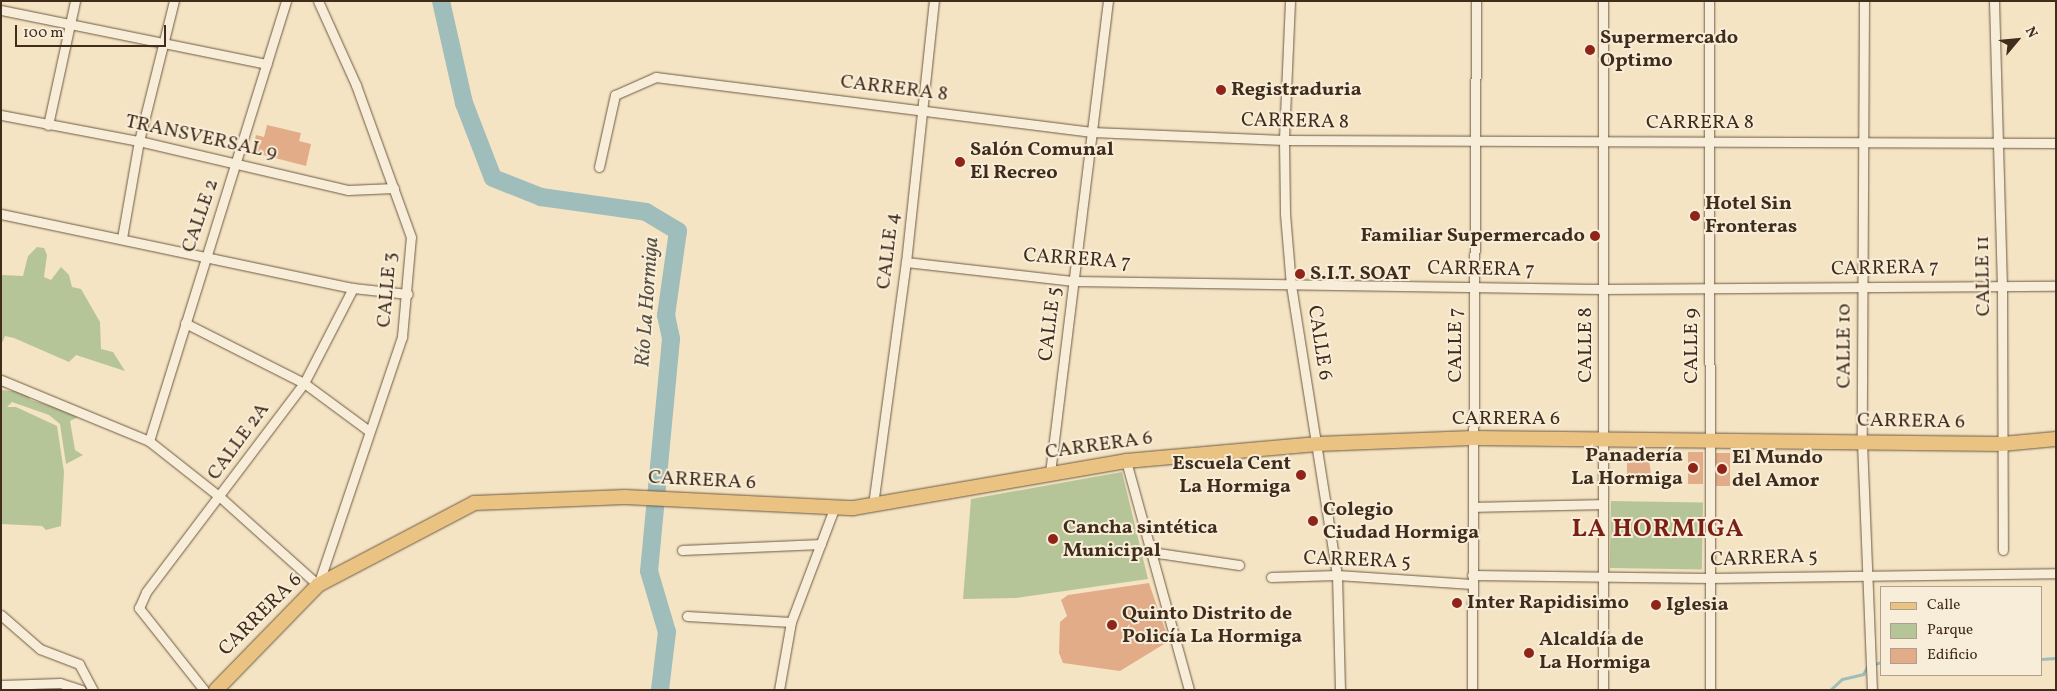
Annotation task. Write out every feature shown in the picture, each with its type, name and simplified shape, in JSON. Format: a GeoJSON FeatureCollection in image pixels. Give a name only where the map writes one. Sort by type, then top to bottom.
{"type":"FeatureCollection","features":[{"type":"Feature","properties":{"kind":"main road","name":"CARRERA 6"},"geometry":{"type":"LineString","coordinates":[[216,690],[318,586],[474,502],[625,497],[834,509],[873,505],[1126,461],[1318,444],[1473,438],[2002,444],[2056,439]]}},
{"type":"Feature","properties":{"kind":"street"},"geometry":{"type":"LineString","coordinates":[[48,125],[75,1]]}},
{"type":"Feature","properties":{"kind":"street"},"geometry":{"type":"LineString","coordinates":[[122,238],[139,141],[174,1]]}},
{"type":"Feature","properties":{"kind":"street","name":"CALLE 2"},"geometry":{"type":"LineString","coordinates":[[149,441],[205,257],[268,64],[286,1]]}},
{"type":"Feature","properties":{"kind":"street","name":"CALLE 3"},"geometry":{"type":"LineString","coordinates":[[318,1],[356,85],[411,237],[408,294],[402,338],[318,586]]}},
{"type":"Feature","properties":{"kind":"street","name":"CALLE 4"},"geometry":{"type":"LineString","coordinates":[[873,505],[906,262],[934,1]]}},
{"type":"Feature","properties":{"kind":"street","name":"CALLE 5"},"geometry":{"type":"LineString","coordinates":[[1050,473],[1108,1]]}},
{"type":"Feature","properties":{"kind":"street","name":"CALLE 6"},"geometry":{"type":"LineString","coordinates":[[1290,1],[1284,140],[1292,285],[1337,575],[1340,690]]}},
{"type":"Feature","properties":{"kind":"street","name":"CALLE 7"},"geometry":{"type":"LineString","coordinates":[[1472,690],[1476,1]]}},
{"type":"Feature","properties":{"kind":"street","name":"CALLE 8"},"geometry":{"type":"LineString","coordinates":[[1603,1],[1603,690]]}},
{"type":"Feature","properties":{"kind":"street","name":"CALLE 9"},"geometry":{"type":"LineString","coordinates":[[1709,1],[1710,690]]}},
{"type":"Feature","properties":{"kind":"street","name":"CALLE 10"},"geometry":{"type":"LineString","coordinates":[[1864,1],[1862,442],[1872,690]]}},
{"type":"Feature","properties":{"kind":"street","name":"CALLE 11"},"geometry":{"type":"LineString","coordinates":[[1994,1],[2002,285],[2003,550]]}},
{"type":"Feature","properties":{"kind":"street"},"geometry":{"type":"LineString","coordinates":[[1,10],[70,26],[268,64]]}},
{"type":"Feature","properties":{"kind":"street","name":"CARRERA 8"},"geometry":{"type":"LineString","coordinates":[[600,168],[615,95],[656,77],[1092,132],[1284,140],[1475,142],[1709,140],[2056,143]]}},
{"type":"Feature","properties":{"kind":"street","name":"TRANSVERSAL 9"},"geometry":{"type":"LineString","coordinates":[[1,115],[139,141],[348,190],[394,188]]}},
{"type":"Feature","properties":{"kind":"street"},"geometry":{"type":"LineString","coordinates":[[1,214],[353,288],[408,294]]}},
{"type":"Feature","properties":{"kind":"street","name":"CARRERA 7"},"geometry":{"type":"LineString","coordinates":[[906,262],[1074,281],[1603,289],[2056,286]]}},
{"type":"Feature","properties":{"kind":"street","name":"CALLE 2A"},"geometry":{"type":"LineString","coordinates":[[204,690],[139,608],[146,592],[220,497],[304,383],[353,288]]}},
{"type":"Feature","properties":{"kind":"street"},"geometry":{"type":"LineString","coordinates":[[185,323],[304,383],[369,431]]}},
{"type":"Feature","properties":{"kind":"street"},"geometry":{"type":"LineString","coordinates":[[1,380],[149,441],[220,497],[318,586]]}},
{"type":"Feature","properties":{"kind":"street"},"geometry":{"type":"LineString","coordinates":[[1126,461],[1189,690]]}},
{"type":"Feature","properties":{"kind":"street"},"geometry":{"type":"LineString","coordinates":[[1473,507],[1603,504]]}},
{"type":"Feature","properties":{"kind":"street"},"geometry":{"type":"LineString","coordinates":[[779,690],[791,622],[834,509]]}},
{"type":"Feature","properties":{"kind":"street"},"geometry":{"type":"LineString","coordinates":[[682,550],[821,544]]}},
{"type":"Feature","properties":{"kind":"street"},"geometry":{"type":"LineString","coordinates":[[1151,552],[1239,565]]}},
{"type":"Feature","properties":{"kind":"street","name":"CARRERA 5"},"geometry":{"type":"LineString","coordinates":[[1271,577],[1337,575],[1472,579],[1710,578],[1866,574],[2056,573]]}},
{"type":"Feature","properties":{"kind":"street"},"geometry":{"type":"LineString","coordinates":[[1,615],[40,649],[79,664],[93,690]]}},
{"type":"Feature","properties":{"kind":"street"},"geometry":{"type":"LineString","coordinates":[[687,616],[791,622]]}},
{"type":"Feature","properties":{"kind":"street"},"geometry":{"type":"LineString","coordinates":[[1,685],[60,682],[81,690]]}},
{"type":"Feature","properties":{"kind":"green space"},"geometry":{"type":"Polygon","coordinates":[[[37,247],[44,248],[47,255],[44,277],[51,280],[61,267],[69,275],[72,287],[81,289],[100,322],[101,349],[113,352],[125,371],[76,355],[69,362],[14,338],[5,336],[1,345],[1,275],[23,276],[28,256],[37,247]]]}},
{"type":"Feature","properties":{"kind":"green space"},"geometry":{"type":"Polygon","coordinates":[[[1,390],[24,392],[31,400],[82,415],[70,421],[75,450],[83,455],[66,464],[60,424],[49,415],[12,402],[7,407],[16,407],[57,426],[64,472],[61,526],[46,530],[42,526],[1,524],[1,390]]]}},
{"type":"Feature","properties":{"kind":"green space","name":"Cancha sintética Municipal"},"geometry":{"type":"Polygon","coordinates":[[[1122,472],[1148,579],[1016,598],[963,599],[971,499],[1122,472]]]}},
{"type":"Feature","properties":{"kind":"green space"},"geometry":{"type":"Polygon","coordinates":[[[1611,501],[1703,503],[1702,570],[1610,568],[1611,501]]]}},
{"type":"Feature","properties":{"kind":"building"},"geometry":{"type":"Polygon","coordinates":[[[267,125],[301,133],[299,141],[311,144],[306,166],[252,152],[256,135],[264,137],[267,125]]]}},
{"type":"Feature","properties":{"kind":"building","name":"Panadería La Hormiga"},"geometry":{"type":"Polygon","coordinates":[[[1688,452],[1703,452],[1703,484],[1688,484],[1688,452]]]}},
{"type":"Feature","properties":{"kind":"building","name":"El Mundo del Amor"},"geometry":{"type":"Polygon","coordinates":[[[1716,453],[1730,453],[1730,486],[1716,486],[1716,453]]]}},
{"type":"Feature","properties":{"kind":"building"},"geometry":{"type":"Polygon","coordinates":[[[1649,460],[1651,474],[1627,475],[1627,463],[1649,460]]]}},
{"type":"Feature","properties":{"kind":"building","name":"Quinto Distrito de Policía La Hormiga"},"geometry":{"type":"Polygon","coordinates":[[[1149,583],[1169,641],[1120,671],[1063,663],[1059,653],[1060,622],[1067,616],[1061,600],[1068,595],[1149,583]]]}},
{"type":"Feature","properties":{"kind":"waterway","name":"Río La Hormiga"},"geometry":{"type":"LineString","coordinates":[[441,1],[464,103],[493,178],[541,197],[646,212],[678,231],[666,315],[671,339],[649,571],[667,632],[660,690]]}},
{"type":"Feature","properties":{"kind":"waterway"},"geometry":{"type":"LineString","coordinates":[[2042,659],[2056,658]]}},
{"type":"Feature","properties":{"kind":"waterway"},"geometry":{"type":"LineString","coordinates":[[1830,690],[1842,679],[1863,674],[1867,667],[1880,662]]}},
{"type":"Feature","properties":{"kind":"place","name":"Supermercado Optimo"},"geometry":{"type":"Point","coordinates":[1590,50]}},
{"type":"Feature","properties":{"kind":"place","name":"Registraduria"},"geometry":{"type":"Point","coordinates":[1221,90]}},
{"type":"Feature","properties":{"kind":"place","name":"Salón Comunal El Recreo"},"geometry":{"type":"Point","coordinates":[960,162]}},
{"type":"Feature","properties":{"kind":"place","name":"Hotel Sin Fronteras"},"geometry":{"type":"Point","coordinates":[1695,216]}},
{"type":"Feature","properties":{"kind":"place","name":"Familiar Supermercado"},"geometry":{"type":"Point","coordinates":[1595,236]}},
{"type":"Feature","properties":{"kind":"place","name":"S.I.T. SOAT"},"geometry":{"type":"Point","coordinates":[1300,274]}},
{"type":"Feature","properties":{"kind":"place","name":"Panadería La Hormiga"},"geometry":{"type":"Point","coordinates":[1693,468]}},
{"type":"Feature","properties":{"kind":"place","name":"El Mundo del Amor"},"geometry":{"type":"Point","coordinates":[1722,469]}},
{"type":"Feature","properties":{"kind":"place","name":"Escuela Cent La Hormiga"},"geometry":{"type":"Point","coordinates":[1301,475]}},
{"type":"Feature","properties":{"kind":"place","name":"Colegio Ciudad Hormiga"},"geometry":{"type":"Point","coordinates":[1313,521]}},
{"type":"Feature","properties":{"kind":"place","name":"Cancha sintética Municipal"},"geometry":{"type":"Point","coordinates":[1053,539]}},
{"type":"Feature","properties":{"kind":"place","name":"Inter Rapidisimo"},"geometry":{"type":"Point","coordinates":[1457,603]}},
{"type":"Feature","properties":{"kind":"place","name":"Iglesia"},"geometry":{"type":"Point","coordinates":[1656,605]}},
{"type":"Feature","properties":{"kind":"place","name":"Quinto Distrito de Policía La Hormiga"},"geometry":{"type":"Point","coordinates":[1112,625]}},
{"type":"Feature","properties":{"kind":"place","name":"Alcaldía de La Hormiga"},"geometry":{"type":"Point","coordinates":[1529,653]}},
{"type":"Feature","properties":{"kind":"district","name":"LA HORMIGA"},"geometry":{"type":"Point","coordinates":[1658,530]}}]}
